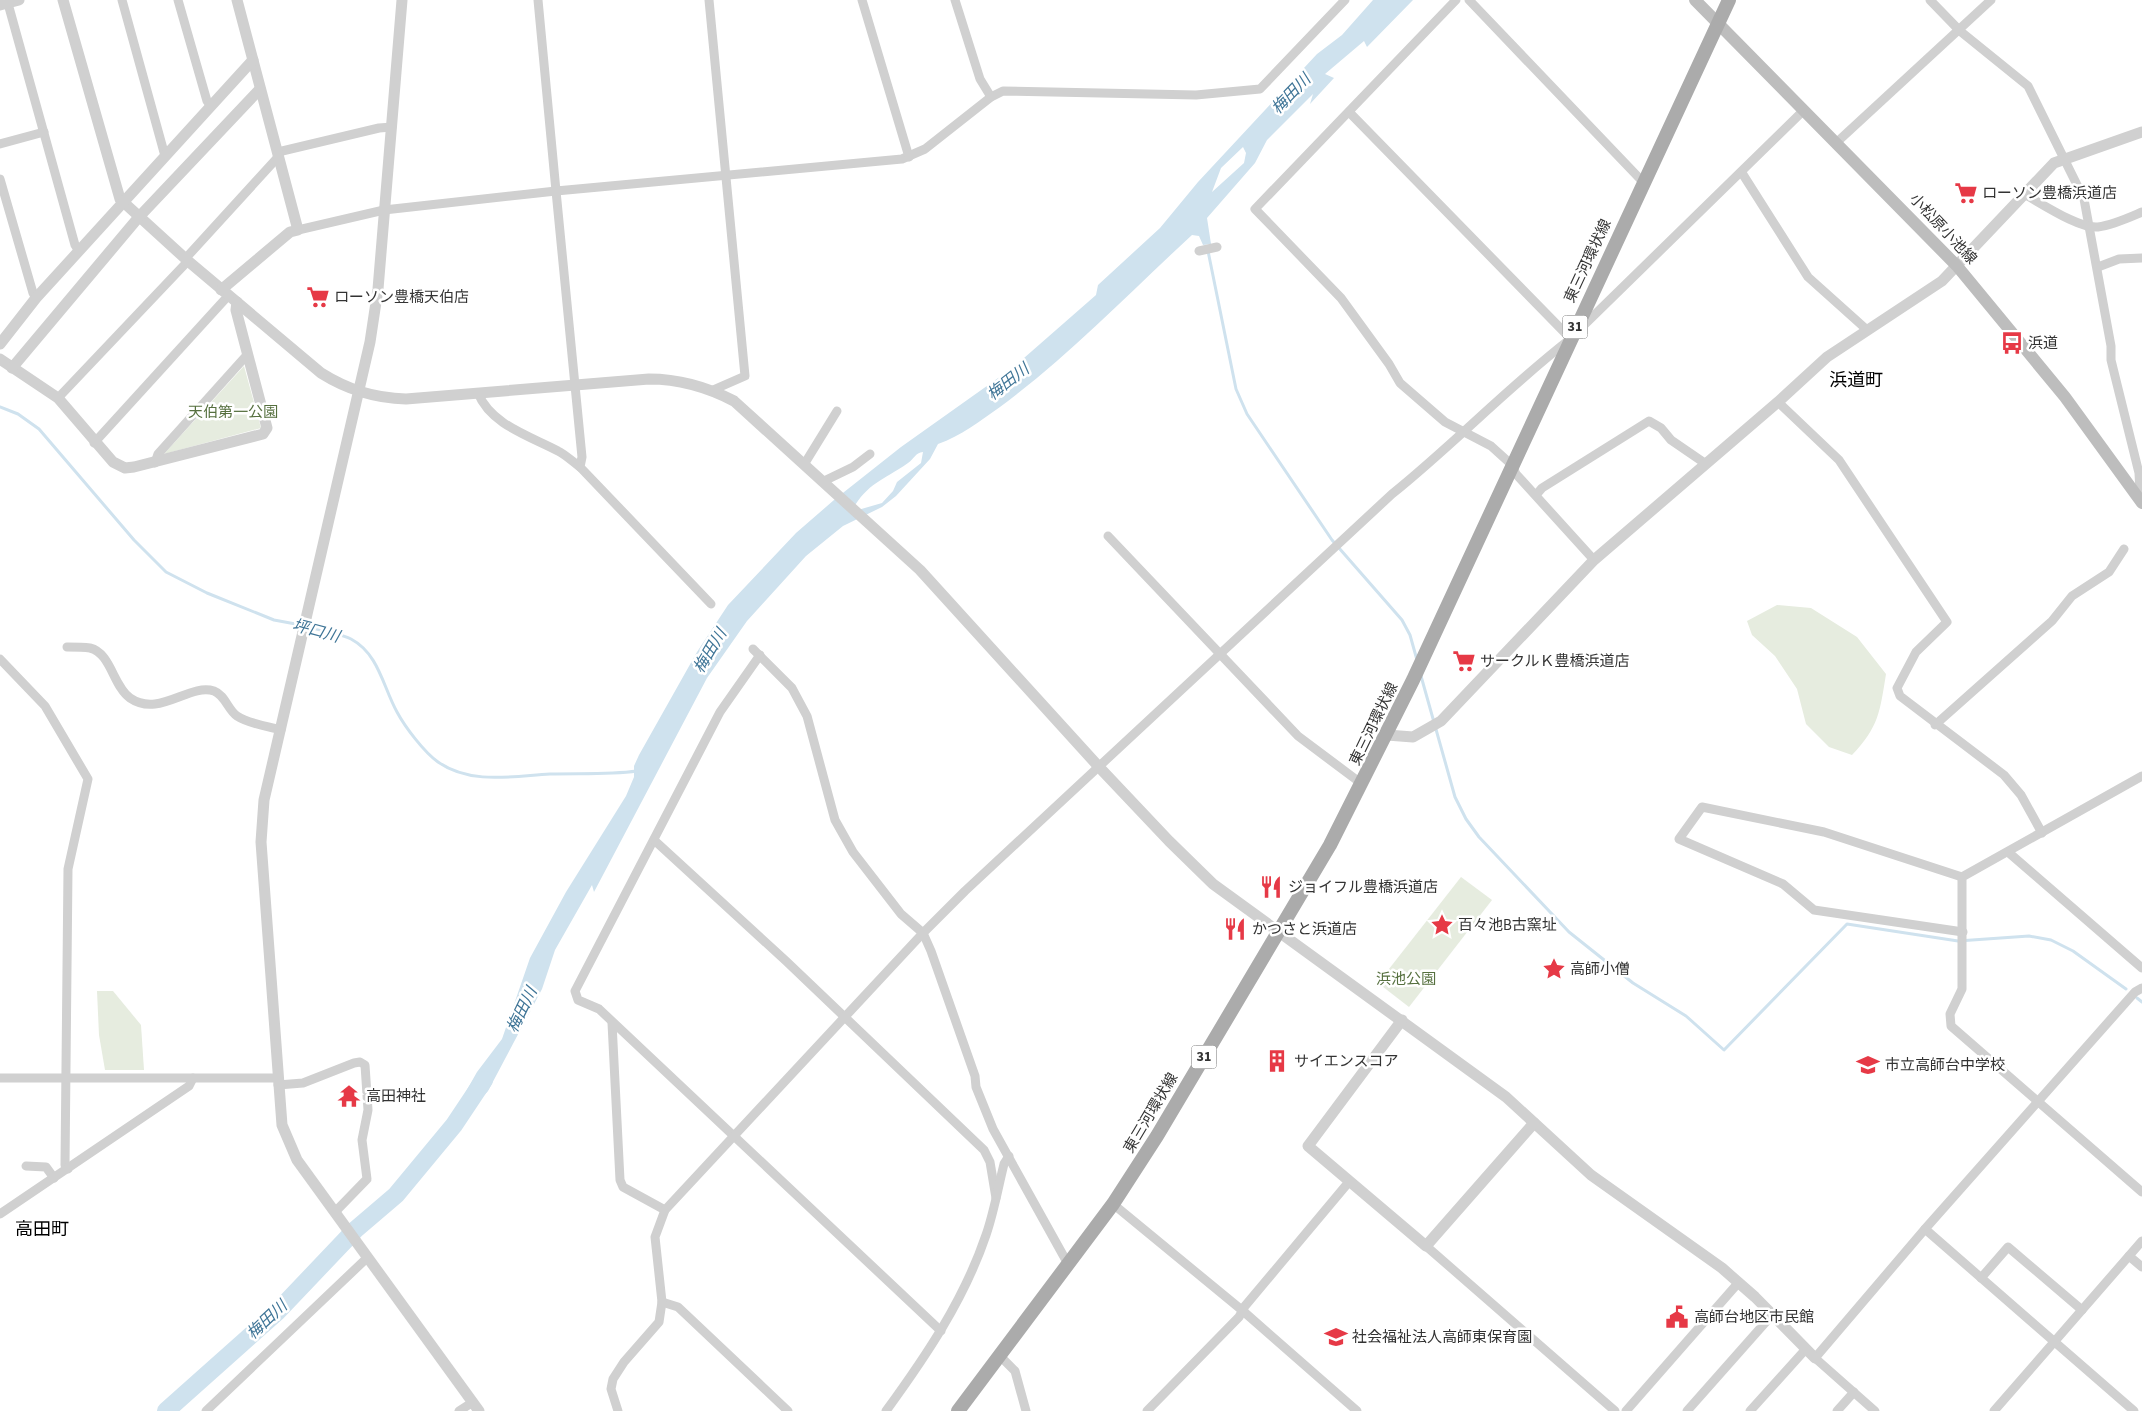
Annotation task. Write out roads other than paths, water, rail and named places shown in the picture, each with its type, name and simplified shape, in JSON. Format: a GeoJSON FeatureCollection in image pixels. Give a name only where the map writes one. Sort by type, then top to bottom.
{"type":"FeatureCollection","features":[{"type":"Feature","properties":{"kind":"main road","name":"小松原小池線"},"geometry":{"type":"LineString","coordinates":[[1695,0],[1957,266],[2059,389],[2140,500]]}},
{"type":"Feature","properties":{"kind":"main road","name":"東三河環状線"},"geometry":{"type":"LineString","coordinates":[[958,1411],[1113,1204],[1157,1136],[1330,845],[1414,680],[1423,656],[1728,0]]}},
{"type":"Feature","properties":{"kind":"street"},"geometry":{"type":"LineString","coordinates":[[64,0],[120,199],[138,218],[186,260],[321,373],[338,384],[358,392],[389,399],[406,400],[666,379],[689,382],[713,390],[748,411],[920,570],[1099,768],[1213,884],[1499,1092],[1591,1174],[1695,1246],[1739,1282],[1805,1350],[1876,1411]]}},
{"type":"Feature","properties":{"kind":"street"},"geometry":{"type":"LineString","coordinates":[[122,0],[165,156]]}},
{"type":"Feature","properties":{"kind":"street"},"geometry":{"type":"LineString","coordinates":[[178,0],[207,101],[211,106]]}},
{"type":"Feature","properties":{"kind":"street"},"geometry":{"type":"LineString","coordinates":[[237,0],[298,230]]}},
{"type":"Feature","properties":{"kind":"street"},"geometry":{"type":"LineString","coordinates":[[402,0],[378,289],[370,342],[264,800],[261,842],[282,1125],[297,1160],[476,1406],[459,1411]]}},
{"type":"Feature","properties":{"kind":"street"},"geometry":{"type":"LineString","coordinates":[[538,0],[582,457],[580,467]]}},
{"type":"Feature","properties":{"kind":"street"},"geometry":{"type":"LineString","coordinates":[[709,0],[745,376],[713,390]]}},
{"type":"Feature","properties":{"kind":"street"},"geometry":{"type":"LineString","coordinates":[[862,0],[908,157]]}},
{"type":"Feature","properties":{"kind":"street"},"geometry":{"type":"LineString","coordinates":[[955,0],[980,79],[991,97]]}},
{"type":"Feature","properties":{"kind":"street"},"geometry":{"type":"LineString","coordinates":[[94,442],[290,232],[384,210],[556,191],[908,157],[925,149],[991,97],[1004,91],[1196,94],[1260,90],[1345,0]]}},
{"type":"Feature","properties":{"kind":"street"},"geometry":{"type":"LineString","coordinates":[[1456,0],[1255,209],[1341,298],[1389,364],[1400,383],[1445,422],[1490,446],[1512,464],[1516,474],[1594,560]]}},
{"type":"Feature","properties":{"kind":"street"},"geometry":{"type":"LineString","coordinates":[[1469,0],[1644,182]]}},
{"type":"Feature","properties":{"kind":"street"},"geometry":{"type":"LineString","coordinates":[[1930,0],[1960,31],[2028,86],[2084,199],[2098,267],[2097,276],[2111,346],[2111,360],[2139,474],[2140,500]]}},
{"type":"Feature","properties":{"kind":"street"},"geometry":{"type":"LineString","coordinates":[[1836,143],[1887,93],[1960,31],[1991,0]]}},
{"type":"Feature","properties":{"kind":"street"},"geometry":{"type":"LineString","coordinates":[[8,2],[75,245],[79,251]]}},
{"type":"Feature","properties":{"kind":"street"},"geometry":{"type":"LineString","coordinates":[[0,344],[36,298],[253,60]]}},
{"type":"Feature","properties":{"kind":"street"},"geometry":{"type":"LineString","coordinates":[[12,368],[138,218],[260,89]]}},
{"type":"Feature","properties":{"kind":"street"},"geometry":{"type":"LineString","coordinates":[[618,1411],[611,1388],[613,1379],[624,1362],[660,1322],[662,1302],[655,1237],[666,1210],[923,933],[1392,494],[1464,432],[1536,365],[1570,338],[1804,110]]}},
{"type":"Feature","properties":{"kind":"street"},"geometry":{"type":"LineString","coordinates":[[1349,112],[1570,338]]}},
{"type":"Feature","properties":{"kind":"street"},"geometry":{"type":"LineString","coordinates":[[58,398],[186,260],[278,154],[378,128],[392,127]]}},
{"type":"Feature","properties":{"kind":"street"},"geometry":{"type":"LineString","coordinates":[[0,144],[44,132]]}},
{"type":"Feature","properties":{"kind":"street"},"geometry":{"type":"LineString","coordinates":[[1387,735],[1413,737],[1441,721],[1594,560],[1778,402],[1827,357],[1866,329],[1942,281],[2054,163],[2064,158],[2120,142],[2142,132]]}},
{"type":"Feature","properties":{"kind":"street"},"geometry":{"type":"LineString","coordinates":[[1742,172],[1808,277],[1866,329]]}},
{"type":"Feature","properties":{"kind":"street"},"geometry":{"type":"LineString","coordinates":[[0,178],[36,298]]}},
{"type":"Feature","properties":{"kind":"street"},"geometry":{"type":"LineString","coordinates":[[2024,194],[2063,217],[2096,227],[2120,221],[2142,212]]}},
{"type":"Feature","properties":{"kind":"street"},"geometry":{"type":"LineString","coordinates":[[1198,251],[1217,247]]}},
{"type":"Feature","properties":{"kind":"street"},"geometry":{"type":"LineString","coordinates":[[2098,267],[2119,259],[2142,258]]}},
{"type":"Feature","properties":{"kind":"street"},"geometry":{"type":"LineString","coordinates":[[0,359],[58,398],[113,462],[125,468],[155,463],[263,434],[267,428],[236,310],[229,296]]}},
{"type":"Feature","properties":{"kind":"street"},"geometry":{"type":"LineString","coordinates":[[155,463],[158,454],[247,355]]}},
{"type":"Feature","properties":{"kind":"street"},"geometry":{"type":"LineString","coordinates":[[478,393],[480,399],[506,425],[560,452],[580,467],[711,604]]}},
{"type":"Feature","properties":{"kind":"street"},"geometry":{"type":"LineString","coordinates":[[1778,402],[1839,460],[1948,622],[1916,652],[1897,688],[1900,696],[1935,725],[2004,775],[2021,795],[2042,833]]}},
{"type":"Feature","properties":{"kind":"street"},"geometry":{"type":"LineString","coordinates":[[805,463],[837,411]]}},
{"type":"Feature","properties":{"kind":"street"},"geometry":{"type":"LineString","coordinates":[[1536,495],[1542,488],[1649,421],[1661,428],[1672,440],[1706,464]]}},
{"type":"Feature","properties":{"kind":"street"},"geometry":{"type":"LineString","coordinates":[[824,481],[853,467],[870,454]]}},
{"type":"Feature","properties":{"kind":"street"},"geometry":{"type":"LineString","coordinates":[[1108,536],[1298,736],[1362,784]]}},
{"type":"Feature","properties":{"kind":"street"},"geometry":{"type":"LineString","coordinates":[[1935,725],[2052,621],[2072,596],[2109,572],[2124,548]]}},
{"type":"Feature","properties":{"kind":"street"},"geometry":{"type":"LineString","coordinates":[[67,647],[90,648],[99,652],[120,688],[130,698],[142,704],[157,704],[200,691],[214,691],[236,716],[281,730]]}},
{"type":"Feature","properties":{"kind":"street"},"geometry":{"type":"LineString","coordinates":[[942,1332],[599,1009],[578,1000],[574,991],[720,712],[757,652],[792,688],[808,716],[835,820],[853,852],[894,906],[923,933],[975,1076],[976,1086],[993,1129],[1068,1264]]}},
{"type":"Feature","properties":{"kind":"street"},"geometry":{"type":"LineString","coordinates":[[0,659],[45,706],[88,779],[68,869],[65,1165],[68,1169]]}},
{"type":"Feature","properties":{"kind":"street"},"geometry":{"type":"LineString","coordinates":[[1963,932],[1814,910],[1783,884],[1680,839],[1702,807],[1824,832],[1962,877],[2142,776]]}},
{"type":"Feature","properties":{"kind":"street"},"geometry":{"type":"LineString","coordinates":[[654,840],[927,1093],[984,1150],[990,1162],[996,1198]]}},
{"type":"Feature","properties":{"kind":"street"},"geometry":{"type":"LineString","coordinates":[[2008,852],[2142,968]]}},
{"type":"Feature","properties":{"kind":"street"},"geometry":{"type":"LineString","coordinates":[[1962,877],[1962,989],[1950,1014],[1951,1026],[2142,1192]]}},
{"type":"Feature","properties":{"kind":"street"},"geometry":{"type":"LineString","coordinates":[[1815,1358],[1925,1228],[2135,992],[2142,988]]}},
{"type":"Feature","properties":{"kind":"street"},"geometry":{"type":"LineString","coordinates":[[1402,1020],[1308,1146],[1615,1411]]}},
{"type":"Feature","properties":{"kind":"street"},"geometry":{"type":"LineString","coordinates":[[612,1023],[620,1180],[623,1187],[666,1210]]}},
{"type":"Feature","properties":{"kind":"street"},"geometry":{"type":"LineString","coordinates":[[0,1078],[193,1078],[303,1083],[360,1062],[365,1064],[368,1110],[362,1140],[367,1179],[335,1212]]}},
{"type":"Feature","properties":{"kind":"street"},"geometry":{"type":"LineString","coordinates":[[0,1214],[189,1086],[193,1078]]}},
{"type":"Feature","properties":{"kind":"street"},"geometry":{"type":"LineString","coordinates":[[1426,1246],[1534,1123]]}},
{"type":"Feature","properties":{"kind":"street"},"geometry":{"type":"LineString","coordinates":[[886,1411],[942,1332],[972,1273],[987,1234],[1004,1164],[1009,1156]]}},
{"type":"Feature","properties":{"kind":"street"},"geometry":{"type":"LineString","coordinates":[[26,1166],[46,1167],[54,1178]]}},
{"type":"Feature","properties":{"kind":"street"},"geometry":{"type":"LineString","coordinates":[[1147,1411],[1243,1311],[1245,1306],[1348,1182]]}},
{"type":"Feature","properties":{"kind":"street"},"geometry":{"type":"LineString","coordinates":[[1113,1204],[1243,1311],[1357,1411]]}},
{"type":"Feature","properties":{"kind":"street"},"geometry":{"type":"LineString","coordinates":[[1925,1228],[2134,1411]]}},
{"type":"Feature","properties":{"kind":"street"},"geometry":{"type":"LineString","coordinates":[[1994,1411],[2142,1242]]}},
{"type":"Feature","properties":{"kind":"street"},"geometry":{"type":"LineString","coordinates":[[1981,1278],[2008,1247],[2082,1310]]}},
{"type":"Feature","properties":{"kind":"street"},"geometry":{"type":"LineString","coordinates":[[2129,1256],[2142,1267]]}},
{"type":"Feature","properties":{"kind":"street"},"geometry":{"type":"LineString","coordinates":[[206,1411],[368,1257]]}},
{"type":"Feature","properties":{"kind":"street"},"geometry":{"type":"LineString","coordinates":[[1626,1411],[1739,1282]]}},
{"type":"Feature","properties":{"kind":"street"},"geometry":{"type":"LineString","coordinates":[[662,1302],[678,1307],[788,1411]]}},
{"type":"Feature","properties":{"kind":"street"},"geometry":{"type":"LineString","coordinates":[[1687,1411],[1772,1315]]}},
{"type":"Feature","properties":{"kind":"street"},"geometry":{"type":"LineString","coordinates":[[1750,1411],[1805,1350]]}},
{"type":"Feature","properties":{"kind":"street"},"geometry":{"type":"LineString","coordinates":[[1000,1356],[1015,1371],[1026,1411]]}},
{"type":"Feature","properties":{"kind":"street"},"geometry":{"type":"LineString","coordinates":[[1837,1411],[1854,1392]]}},
{"type":"Feature","properties":{"kind":"water"},"geometry":{"type":"Polygon","coordinates":[[[1373,0],[1413,0],[1367,47],[1364,41],[1325,74],[1334,78],[1310,104],[1313,94],[1267,140],[1255,163],[1207,218],[1211,244],[1203,245],[1199,236],[1192,235],[1050,367],[970,428],[938,444],[930,459],[896,496],[882,507],[843,526],[806,556],[747,621],[707,678],[594,892],[592,885],[555,950],[542,989],[488,1091],[477,1103],[464,1095],[477,1072],[502,1039],[530,958],[566,892],[626,796],[634,777],[634,766],[639,755],[697,652],[728,605],[796,533],[834,500],[901,447],[1015,366],[1096,295],[1098,285],[1160,228],[1198,182],[1317,54],[1342,35],[1373,0]],[[1243,147],[1221,168],[1212,192],[1244,163],[1246,153],[1243,147]],[[923,452],[869,488],[851,512],[882,503],[893,491],[897,482],[921,463],[923,452]]]}},
{"type":"Feature","properties":{"kind":"waterway"},"geometry":{"type":"LineString","coordinates":[[1208,251],[1236,389],[1247,414],[1332,540],[1402,620],[1410,635],[1417,660]]}},
{"type":"Feature","properties":{"kind":"waterway","name":"坪口川"},"geometry":{"type":"LineString","coordinates":[[0,407],[18,414],[39,429],[134,540],[166,572],[207,593],[274,620],[301,625]]}},
{"type":"Feature","properties":{"kind":"waterway","name":"坪口川"},"geometry":{"type":"LineString","coordinates":[[307,627],[341,635],[360,645],[374,662],[397,712],[410,732],[433,758],[451,769],[464,774],[492,777],[637,771]]}},
{"type":"Feature","properties":{"kind":"waterway"},"geometry":{"type":"LineString","coordinates":[[1421,676],[1455,797],[1466,819],[1479,837],[1569,932],[1633,983],[1686,1016],[1724,1050],[1847,924],[1958,941],[2029,936],[2051,940],[2073,951],[2126,989]]}},
{"type":"Feature","properties":{"kind":"waterway"},"geometry":{"type":"LineString","coordinates":[[2137,998],[2142,1002]]}},
{"type":"Feature","properties":{"kind":"waterway","name":"梅田川"},"geometry":{"type":"LineString","coordinates":[[166,1411],[277,1312],[355,1230],[396,1195],[454,1125],[484,1080]]}},
{"type":"Feature","properties":{"kind":"place","name":"ローソン豊橋浜道店"},"geometry":{"type":"Point","coordinates":[1966,193]}},
{"type":"Feature","properties":{"kind":"place","name":"ローソン豊橋天伯店"},"geometry":{"type":"Point","coordinates":[318,297]}},
{"type":"Feature","properties":{"kind":"place","name":"浜道"},"geometry":{"type":"Point","coordinates":[2012,343]}},
{"type":"Feature","properties":{"kind":"place","name":"サークルＫ豊橋浜道店"},"geometry":{"type":"Point","coordinates":[1464,661]}},
{"type":"Feature","properties":{"kind":"place","name":"ジョイフル豊橋浜道店"},"geometry":{"type":"Point","coordinates":[1271,887]}},
{"type":"Feature","properties":{"kind":"place","name":"百々池B古窯址"},"geometry":{"type":"Point","coordinates":[1442,925]}},
{"type":"Feature","properties":{"kind":"place","name":"かつさと浜道店"},"geometry":{"type":"Point","coordinates":[1235,929]}},
{"type":"Feature","properties":{"kind":"place","name":"高師小僧"},"geometry":{"type":"Point","coordinates":[1554,969]}},
{"type":"Feature","properties":{"kind":"place","name":"サイエンスコア"},"geometry":{"type":"Point","coordinates":[1277,1061]}},
{"type":"Feature","properties":{"kind":"place","name":"市立高師台中学校"},"geometry":{"type":"Point","coordinates":[1868,1065]}},
{"type":"Feature","properties":{"kind":"place","name":"高田神社"},"geometry":{"type":"Point","coordinates":[349,1096]}},
{"type":"Feature","properties":{"kind":"place","name":"高師台地区市民館"},"geometry":{"type":"Point","coordinates":[1677,1317]}},
{"type":"Feature","properties":{"kind":"place","name":"社会福祉法人高師東保育園"},"geometry":{"type":"Point","coordinates":[1336,1337]}},
{"type":"Feature","properties":{"kind":"district","name":"浜道町"},"geometry":{"type":"Point","coordinates":[1856,380]}},
{"type":"Feature","properties":{"kind":"district","name":"高田町"},"geometry":{"type":"Point","coordinates":[42,1229]}},
{"type":"Feature","properties":{"kind":"park label","name":"天伯第一公園"},"geometry":{"type":"Point","coordinates":[233,412]}},
{"type":"Feature","properties":{"kind":"park label","name":"浜池公園"},"geometry":{"type":"Point","coordinates":[1406,979]}}]}
